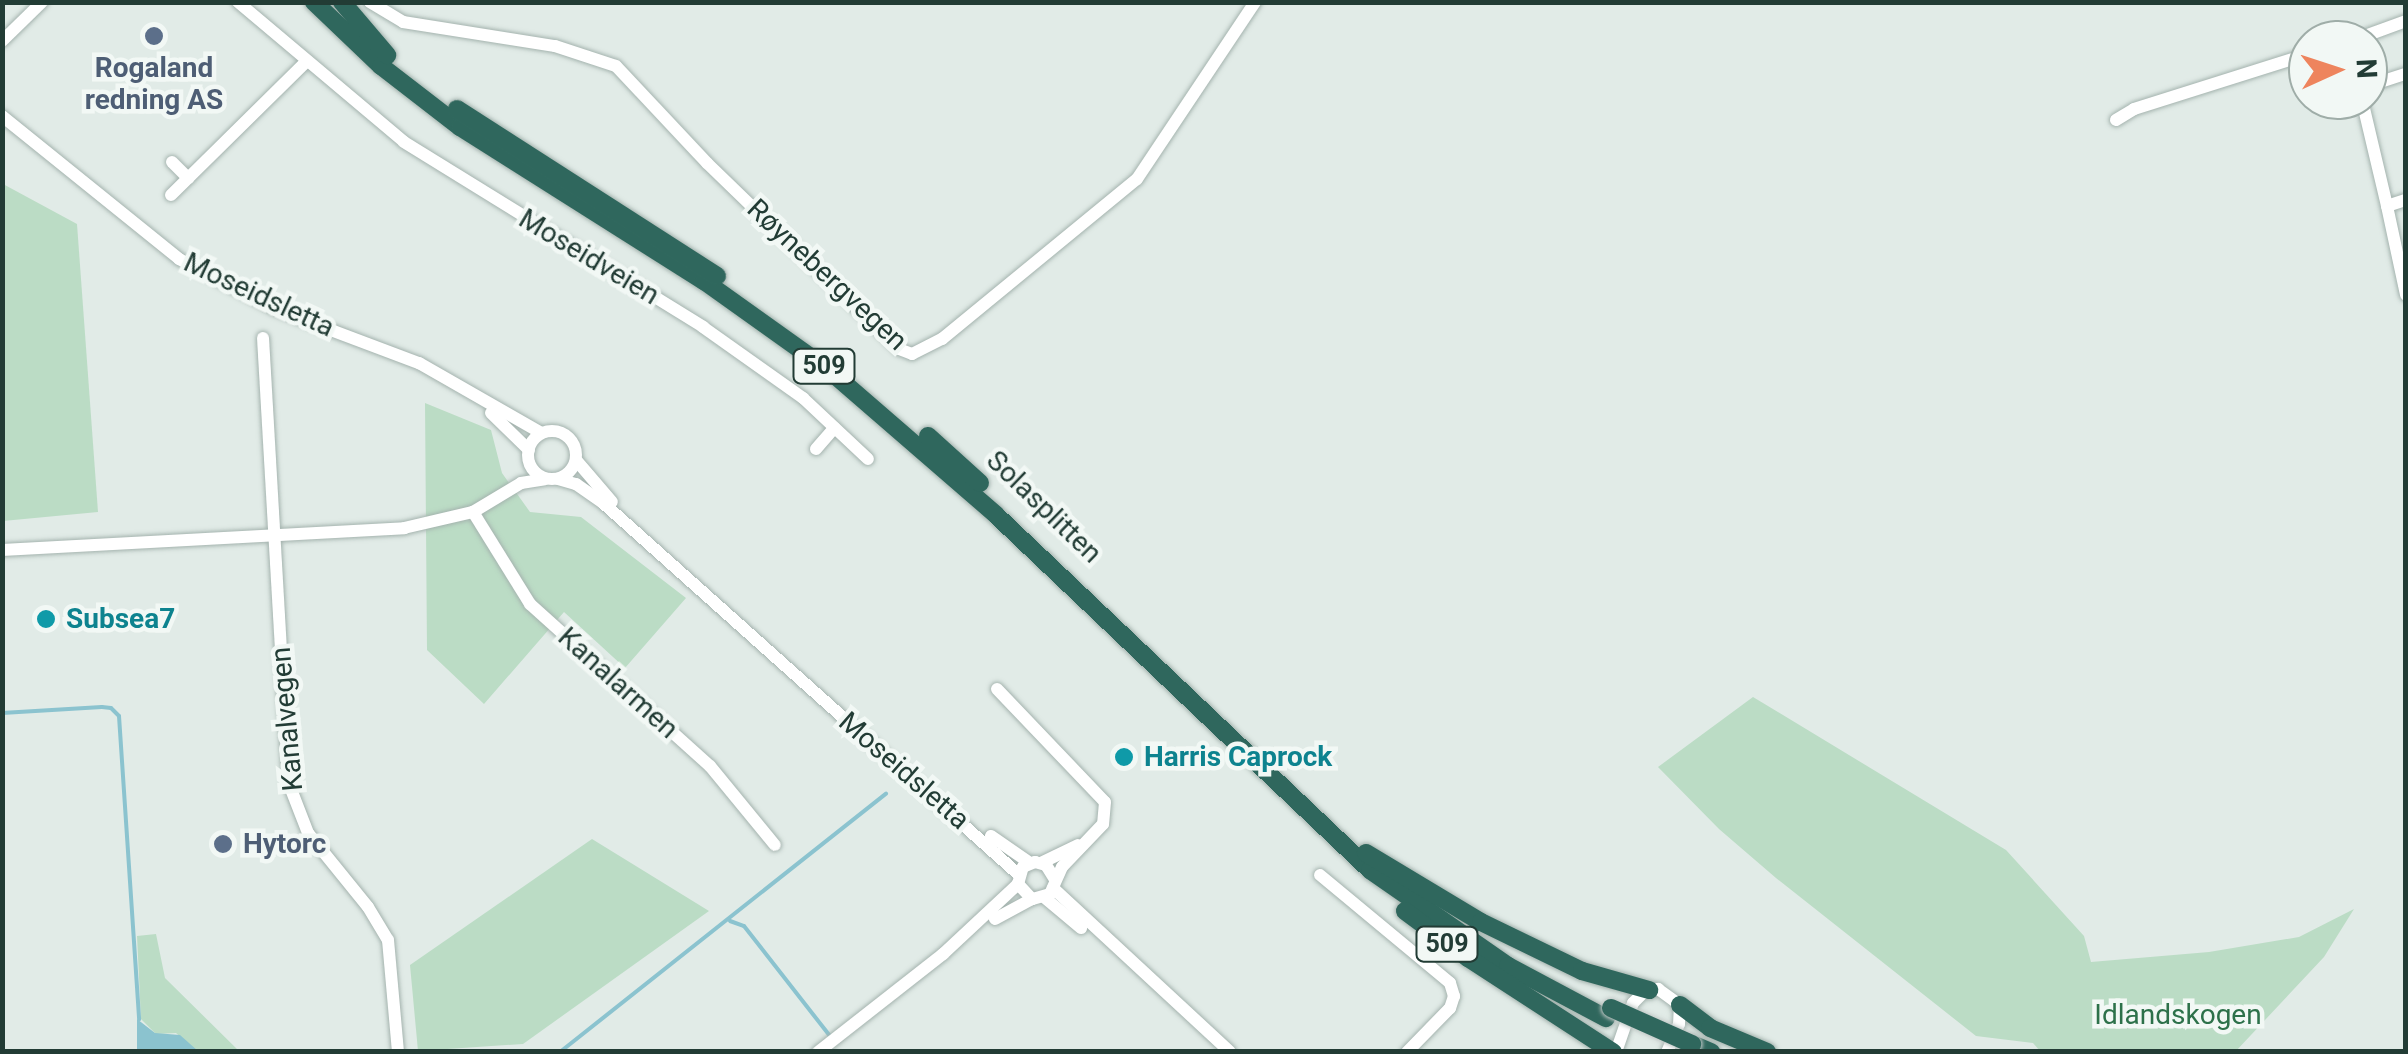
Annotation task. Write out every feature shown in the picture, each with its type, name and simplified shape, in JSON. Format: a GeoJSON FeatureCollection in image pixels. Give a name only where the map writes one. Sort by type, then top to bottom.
{"type":"FeatureCollection","features":[{"type":"Feature","properties":{"kind":"highway","name":"Solasplitten"},"geometry":{"type":"LineString","coordinates":[[314,2],[381,66],[460,127],[704,281],[885,416],[996,515],[1302,810],[1370,870],[1446,927],[1608,1013],[1685,1048],[1711,1052]]}},
{"type":"Feature","properties":{"kind":"highway","name":"Solasplitten"},"geometry":{"type":"LineString","coordinates":[[331,2],[386,55],[467,117],[766,310],[893,406],[957,461],[1253,750],[1366,852],[1515,957],[1608,1013]]}},
{"type":"Feature","properties":{"kind":"highway","name":"509"},"geometry":{"type":"LineString","coordinates":[[342,2],[386,55]]}},
{"type":"Feature","properties":{"kind":"highway","name":"509"},"geometry":{"type":"LineString","coordinates":[[1302,810],[1310,826],[1390,900],[1468,958],[1615,1052]]}},
{"type":"Feature","properties":{"kind":"highway","name":"509"},"geometry":{"type":"LineString","coordinates":[[1366,852],[1382,858],[1439,899],[1511,937],[1599,978],[1650,990]]}},
{"type":"Feature","properties":{"kind":"highway"},"geometry":{"type":"LineString","coordinates":[[1680,1005],[1710,1028],[1766,1052]]}},
{"type":"Feature","properties":{"kind":"street"},"geometry":{"type":"LineString","coordinates":[[2,41],[42,2]]}},
{"type":"Feature","properties":{"kind":"street","name":"Moseidveien"},"geometry":{"type":"LineString","coordinates":[[238,2],[404,142],[703,327],[802,398],[868,459]]}},
{"type":"Feature","properties":{"kind":"street","name":"Røynebergvegen"},"geometry":{"type":"LineString","coordinates":[[370,2],[403,22],[556,46],[616,66],[763,218],[900,349],[912,354],[942,338],[1137,179],[1255,2]]}},
{"type":"Feature","properties":{"kind":"street"},"geometry":{"type":"LineString","coordinates":[[172,195],[307,60]]}},
{"type":"Feature","properties":{"kind":"street"},"geometry":{"type":"LineString","coordinates":[[2116,120],[2134,110],[2288,60]]}},
{"type":"Feature","properties":{"kind":"street","name":"Moseidsletta"},"geometry":{"type":"LineString","coordinates":[[2,116],[179,259],[275,309],[419,363],[541,432]]}},
{"type":"Feature","properties":{"kind":"street"},"geometry":{"type":"LineString","coordinates":[[2367,120],[2406,295]]}},
{"type":"Feature","properties":{"kind":"street","name":"Moseidsletta"},"geometry":{"type":"LineString","coordinates":[[2,124],[175,265],[272,315],[380,356],[457,392],[495,415],[528,456]]}},
{"type":"Feature","properties":{"kind":"street"},"geometry":{"type":"LineString","coordinates":[[172,162],[188,178]]}},
{"type":"Feature","properties":{"kind":"street"},"geometry":{"type":"LineString","coordinates":[[2386,206],[2406,200]]}},
{"type":"Feature","properties":{"kind":"street"},"geometry":{"type":"LineString","coordinates":[[263,338],[274,535]]}},
{"type":"Feature","properties":{"kind":"street"},"geometry":{"type":"LineString","coordinates":[[816,449],[834,428]]}},
{"type":"Feature","properties":{"kind":"street"},"geometry":{"type":"LineString","coordinates":[[2,550],[404,528],[473,512],[511,489],[570,472],[576,460],[575,447],[567,436],[541,432],[511,489]]}},
{"type":"Feature","properties":{"kind":"street"},"geometry":{"type":"LineString","coordinates":[[528,456],[534,473],[552,479]]}},
{"type":"Feature","properties":{"kind":"street","name":"Moseidsletta"},"geometry":{"type":"LineString","coordinates":[[576,460],[606,496],[998,842],[1035,863],[1046,891]]}},
{"type":"Feature","properties":{"kind":"street","name":"Moseidsletta"},"geometry":{"type":"LineString","coordinates":[[552,479],[576,484],[602,502],[1018,879],[1046,891]]}},
{"type":"Feature","properties":{"kind":"street","name":"Kanalarmen"},"geometry":{"type":"LineString","coordinates":[[473,512],[530,604],[710,766],[776,845]]}},
{"type":"Feature","properties":{"kind":"street","name":"Kanalvegen"},"geometry":{"type":"LineString","coordinates":[[274,535],[293,800],[308,832],[368,906],[388,940],[398,1052]]}},
{"type":"Feature","properties":{"kind":"street"},"geometry":{"type":"LineString","coordinates":[[823,1048],[944,954],[1015,906],[1046,891],[1106,818],[1099,792],[998,690]]}},
{"type":"Feature","properties":{"kind":"street"},"geometry":{"type":"LineString","coordinates":[[944,954],[1035,863],[1058,858],[1093,837]]}},
{"type":"Feature","properties":{"kind":"street"},"geometry":{"type":"LineString","coordinates":[[1320,875],[1450,983],[1454,996],[1450,1008],[1407,1052]]}},
{"type":"Feature","properties":{"kind":"street"},"geometry":{"type":"LineString","coordinates":[[1046,891],[1217,1052]]}},
{"type":"Feature","properties":{"kind":"street"},"geometry":{"type":"LineString","coordinates":[[1046,891],[1230,1052]]}},
{"type":"Feature","properties":{"kind":"street"},"geometry":{"type":"LineString","coordinates":[[1615,1052],[1633,1002],[1650,990],[1666,992],[1680,1005],[1679,1024],[1668,1052]]}},
{"type":"Feature","properties":{"kind":"street"},"geometry":{"type":"LineString","coordinates":[[1560,1017],[1602,1052]]}},
{"type":"Feature","properties":{"kind":"green space"},"geometry":{"type":"Polygon","coordinates":[[[3,184],[77,224],[98,512],[3,521],[3,184]]]}},
{"type":"Feature","properties":{"kind":"green space"},"geometry":{"type":"Polygon","coordinates":[[[425,403],[491,430],[502,473],[530,512],[581,517],[686,598],[625,668],[564,612],[484,704],[427,650],[425,403]]]}},
{"type":"Feature","properties":{"kind":"green space","name":"Idlandskogen"},"geometry":{"type":"Polygon","coordinates":[[[1753,697],[2006,850],[2084,936],[2091,962],[2209,952],[2299,937],[2354,909],[2324,957],[2236,1051],[2040,1051],[2033,1043],[1976,1036],[1776,878],[1719,829],[1658,767],[1753,697]]]}},
{"type":"Feature","properties":{"kind":"green space"},"geometry":{"type":"Polygon","coordinates":[[[592,839],[709,911],[523,1044],[418,1051],[410,965],[592,839]]]}},
{"type":"Feature","properties":{"kind":"green space"},"geometry":{"type":"Polygon","coordinates":[[[156,934],[165,978],[239,1051],[196,1051],[176,1033],[156,1034],[141,1019],[137,936],[156,934]]]}},
{"type":"Feature","properties":{"kind":"water"},"geometry":{"type":"Polygon","coordinates":[[[137,1019],[155,1033],[180,1035],[198,1051],[137,1051],[137,1019]]]}},
{"type":"Feature","properties":{"kind":"waterway"},"geometry":{"type":"LineString","coordinates":[[2,713],[102,707],[111,708],[119,716],[139,1019]]}},
{"type":"Feature","properties":{"kind":"waterway"},"geometry":{"type":"LineString","coordinates":[[560,1052],[886,794]]}},
{"type":"Feature","properties":{"kind":"waterway"},"geometry":{"type":"LineString","coordinates":[[730,921],[744,926],[830,1036]]}},
{"type":"Feature","properties":{"kind":"place","name":"Rogaland redning AS"},"geometry":{"type":"Point","coordinates":[154,36]}},
{"type":"Feature","properties":{"kind":"place","name":"Subsea7"},"geometry":{"type":"Point","coordinates":[46,619]}},
{"type":"Feature","properties":{"kind":"place","name":"Harris Caprock"},"geometry":{"type":"Point","coordinates":[1124,757]}},
{"type":"Feature","properties":{"kind":"place","name":"Hytorc"},"geometry":{"type":"Point","coordinates":[223,844]}}]}
